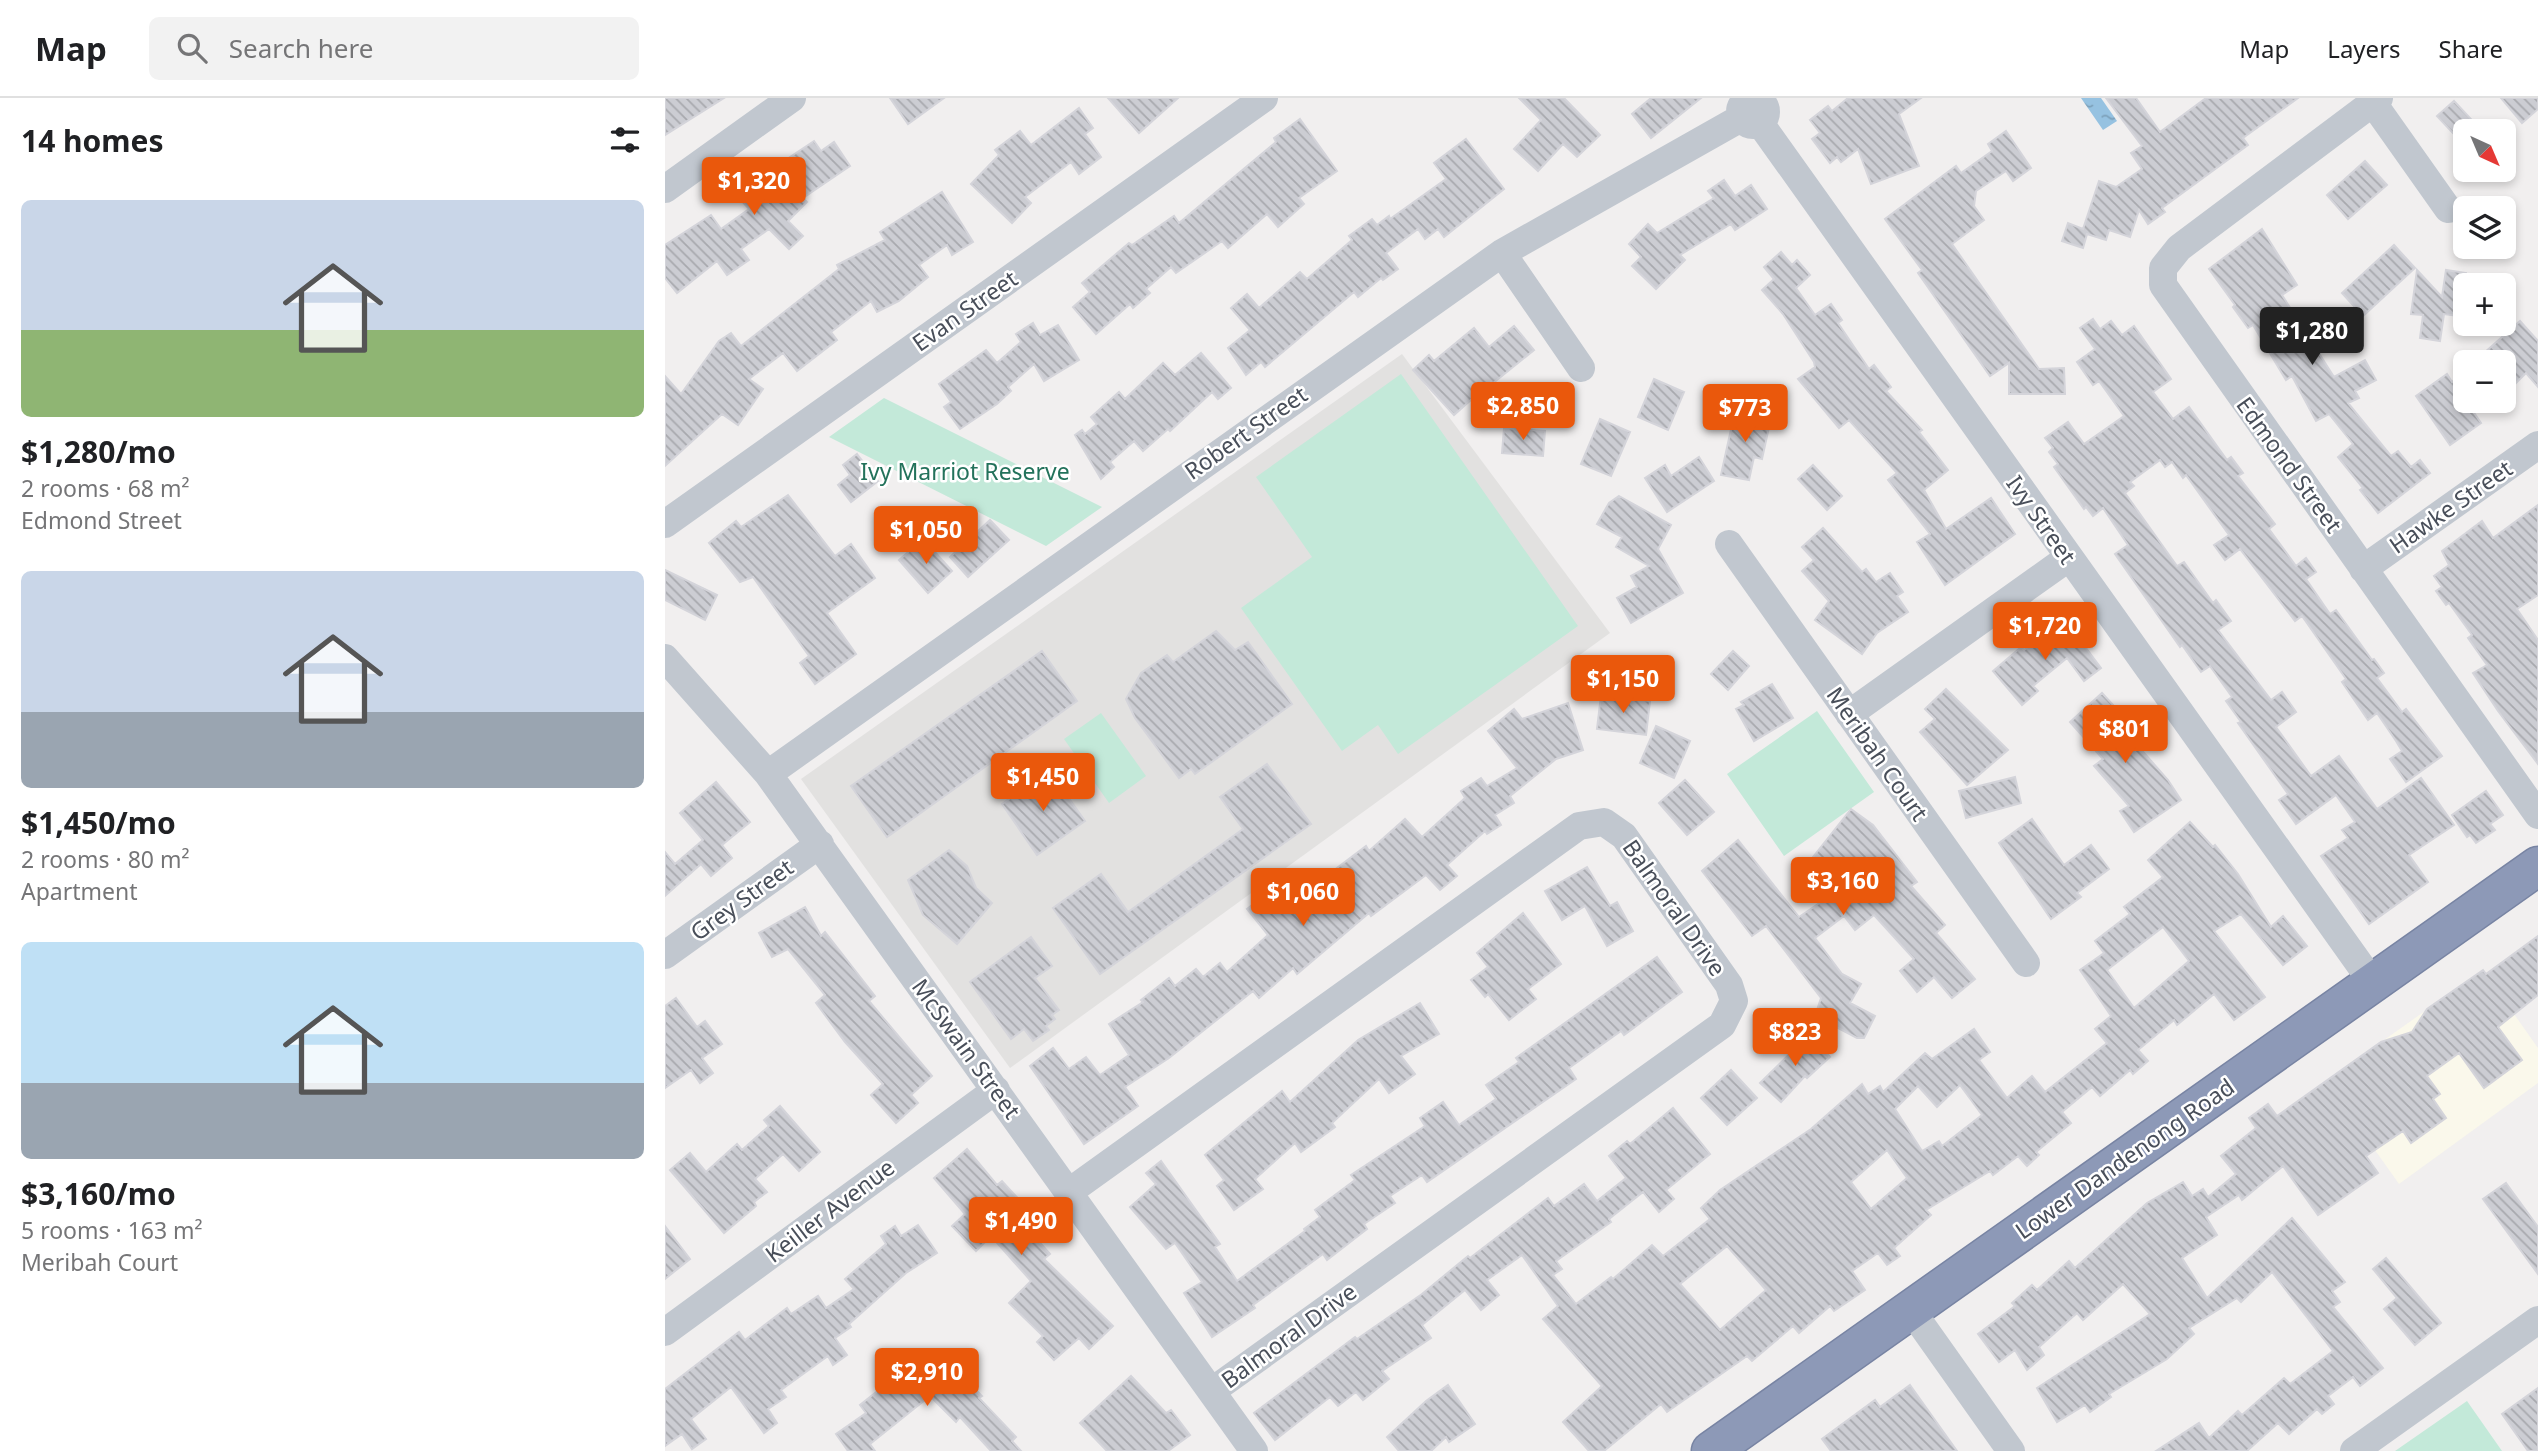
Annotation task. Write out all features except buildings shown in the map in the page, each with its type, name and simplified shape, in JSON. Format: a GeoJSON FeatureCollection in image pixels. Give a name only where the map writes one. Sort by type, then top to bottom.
{"type":"FeatureCollection","features":[{"type":"Feature","properties":{"kind":"highway","name":"Lower Dandenong Road"},"geometry":{"type":"LineString","coordinates":[[1711,1451],[2538,866]]}},
{"type":"Feature","properties":{"kind":"street"},"geometry":{"type":"LineString","coordinates":[[665,189],[792,98]]}},
{"type":"Feature","properties":{"kind":"street","name":"Evan Street"},"geometry":{"type":"LineString","coordinates":[[665,524],[1264,98]]}},
{"type":"Feature","properties":{"kind":"street"},"geometry":{"type":"LineString","coordinates":[[2376,100],[2448,209]]}},
{"type":"Feature","properties":{"kind":"street","name":"Edmond Street"},"geometry":{"type":"LineString","coordinates":[[2376,100],[2179,248],[2167,260],[2162,278],[2165,291],[2538,815]]}},
{"type":"Feature","properties":{"kind":"street","name":"Robert Street"},"geometry":{"type":"LineString","coordinates":[[768,774],[1502,253],[1755,107]]}},
{"type":"Feature","properties":{"kind":"street","name":"Ivy Street"},"geometry":{"type":"LineString","coordinates":[[1755,107],[2068,558],[2373,983]]}},
{"type":"Feature","properties":{"kind":"street"},"geometry":{"type":"LineString","coordinates":[[1502,253],[1581,368]]}},
{"type":"Feature","properties":{"kind":"street","name":"Hawke Street"},"geometry":{"type":"LineString","coordinates":[[2363,569],[2538,445]]}},
{"type":"Feature","properties":{"kind":"street","name":"Meribah Court"},"geometry":{"type":"LineString","coordinates":[[1728,544],[2027,963]]}},
{"type":"Feature","properties":{"kind":"street"},"geometry":{"type":"LineString","coordinates":[[1849,714],[2068,558]]}},
{"type":"Feature","properties":{"kind":"street","name":"McSwain Street"},"geometry":{"type":"LineString","coordinates":[[665,658],[768,774],[820,844],[1254,1451]]}},
{"type":"Feature","properties":{"kind":"street","name":"Balmoral Drive"},"geometry":{"type":"LineString","coordinates":[[1069,1192],[1579,826],[1604,822],[1624,836],[1729,985],[1734,1001],[1722,1025],[1212,1391]]}},
{"type":"Feature","properties":{"kind":"street","name":"Grey Street"},"geometry":{"type":"LineString","coordinates":[[665,955],[820,844]]}},
{"type":"Feature","properties":{"kind":"street","name":"Keiller Avenue"},"geometry":{"type":"LineString","coordinates":[[665,1332],[996,1090]]}},
{"type":"Feature","properties":{"kind":"street"},"geometry":{"type":"LineString","coordinates":[[1910,1310],[2011,1451]]}},
{"type":"Feature","properties":{"kind":"street"},"geometry":{"type":"LineString","coordinates":[[2354,1451],[2538,1321]]}},
{"type":"Feature","properties":{"kind":"shaded area"},"geometry":{"type":"Polygon","coordinates":[[[1402,354],[1610,633],[1010,1068],[801,779],[1402,354]]]}},
{"type":"Feature","properties":{"kind":"shaded area"},"geometry":{"type":"Polygon","coordinates":[[[2483,970],[2538,1048],[2538,1083],[2399,1184],[2326,1081],[2483,970]]]}},
{"type":"Feature","properties":{"kind":"green space"},"geometry":{"type":"Polygon","coordinates":[[[1401,374],[1578,626],[1398,754],[1378,725],[1342,751],[1241,608],[1312,557],[1256,477],[1401,374]]]}},
{"type":"Feature","properties":{"kind":"green space","name":"Ivy Marriot Reserve"},"geometry":{"type":"Polygon","coordinates":[[[884,398],[1102,507],[1046,546],[829,437],[884,398]]]}},
{"type":"Feature","properties":{"kind":"green space"},"geometry":{"type":"Polygon","coordinates":[[[1817,711],[1874,792],[1784,856],[1727,774],[1817,711]]]}},
{"type":"Feature","properties":{"kind":"green space"},"geometry":{"type":"Polygon","coordinates":[[[1101,713],[1146,776],[1109,803],[1064,739],[1101,713]]]}},
{"type":"Feature","properties":{"kind":"green space"},"geometry":{"type":"Polygon","coordinates":[[[2467,1401],[2502,1451],[2395,1451],[2467,1401]]]}},
{"type":"Feature","properties":{"kind":"water"},"geometry":{"type":"Polygon","coordinates":[[[2081,98],[2101,98],[2117,121],[2103,130],[2081,98]]]}}]}
